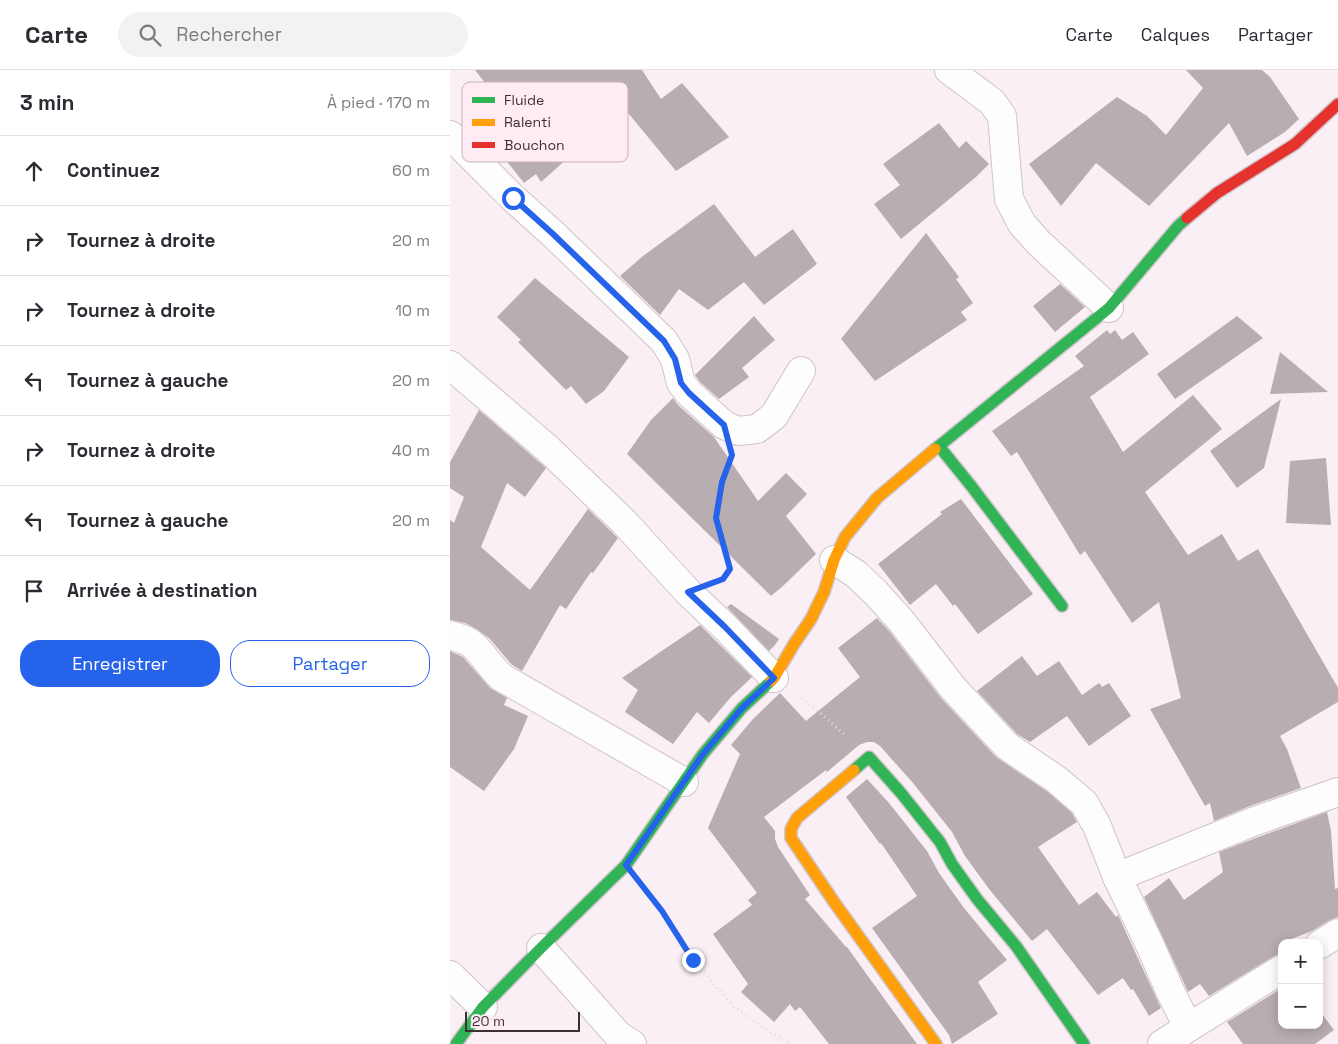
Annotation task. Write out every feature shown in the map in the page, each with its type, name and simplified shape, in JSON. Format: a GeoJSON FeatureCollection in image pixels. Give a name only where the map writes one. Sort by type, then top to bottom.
{"type":"FeatureCollection","features":[{"type":"Feature","properties":{"kind":"street"},"geometry":{"type":"LineString","coordinates":[[949,70],[992,102],[1002,116],[1009,199],[1022,224],[1039,243],[1109,308]]}},
{"type":"Feature","properties":{"kind":"street"},"geometry":{"type":"LineString","coordinates":[[456,1044],[483,1007],[626,865],[703,754],[742,708],[774,678],[811,619],[824,592],[834,560],[845,537],[876,498],[1109,308],[1178,226],[1217,193],[1295,144],[1338,104]]}},
{"type":"Feature","properties":{"kind":"street"},"geometry":{"type":"LineString","coordinates":[[450,135],[462,147]]}},
{"type":"Feature","properties":{"kind":"street"},"geometry":{"type":"LineString","coordinates":[[477,162],[664,341],[675,359],[681,383],[689,393],[724,425],[738,431],[757,429],[774,416],[801,371]]}},
{"type":"Feature","properties":{"kind":"street"},"geometry":{"type":"LineString","coordinates":[[450,365],[547,448],[624,522],[688,592],[774,678]]}},
{"type":"Feature","properties":{"kind":"street"},"geometry":{"type":"LineString","coordinates":[[939,446],[1062,606]]}},
{"type":"Feature","properties":{"kind":"street"},"geometry":{"type":"LineString","coordinates":[[834,560],[856,574],[876,593],[902,622],[953,688],[1007,746],[1057,780],[1084,803],[1097,826],[1117,877],[1188,1027]]}},
{"type":"Feature","properties":{"kind":"street"},"geometry":{"type":"LineString","coordinates":[[450,635],[466,640],[474,646],[501,677],[684,782]]}},
{"type":"Feature","properties":{"kind":"street"},"geometry":{"type":"LineString","coordinates":[[936,1044],[834,902],[791,838],[791,829],[797,818],[869,757],[902,793],[940,842],[952,864],[977,899],[1016,946],[1084,1044]]}},
{"type":"Feature","properties":{"kind":"street"},"geometry":{"type":"LineString","coordinates":[[1117,877],[1255,821],[1338,792]]}},
{"type":"Feature","properties":{"kind":"street"},"geometry":{"type":"LineString","coordinates":[[1323,942],[1338,933]]}},
{"type":"Feature","properties":{"kind":"street"},"geometry":{"type":"LineString","coordinates":[[541,948],[618,1035],[632,1044]]}},
{"type":"Feature","properties":{"kind":"street"},"geometry":{"type":"LineString","coordinates":[[1162,1044],[1278,971]]}},
{"type":"Feature","properties":{"kind":"street"},"geometry":{"type":"LineString","coordinates":[[450,975],[483,1007]]}},
{"type":"Feature","properties":{"kind":"path"},"geometry":{"type":"LineString","coordinates":[[688,592],[723,579],[730,569],[716,518],[722,482],[732,455],[724,425]]}},
{"type":"Feature","properties":{"kind":"path"},"geometry":{"type":"LineString","coordinates":[[774,678],[818,711],[869,757]]}},
{"type":"Feature","properties":{"kind":"path"},"geometry":{"type":"LineString","coordinates":[[626,865],[662,911],[693,960],[734,1007],[792,1044]]}},
{"type":"Feature","properties":{"kind":"building"},"geometry":{"type":"Polygon","coordinates":[[[475,70],[642,70],[661,99],[682,83],[729,137],[676,171],[628,113],[628,82],[484,82],[475,70]]]}},
{"type":"Feature","properties":{"kind":"building"},"geometry":{"type":"Polygon","coordinates":[[[1186,70],[1262,70],[1270,77],[1299,119],[1285,132],[1247,156],[1229,123],[1149,206],[1096,163],[1061,206],[1029,164],[1117,97],[1147,116],[1166,135],[1203,88],[1186,70]]]}},
{"type":"Feature","properties":{"kind":"building"},"geometry":{"type":"Polygon","coordinates":[[[939,123],[959,148],[966,141],[989,164],[901,239],[874,204],[900,185],[883,164],[939,123]]]}},
{"type":"Feature","properties":{"kind":"building"},"geometry":{"type":"Polygon","coordinates":[[[507,162],[563,162],[541,182],[536,174],[524,183],[507,162]]]}},
{"type":"Feature","properties":{"kind":"building"},"geometry":{"type":"Polygon","coordinates":[[[714,204],[755,257],[793,229],[817,264],[764,305],[744,282],[708,310],[679,289],[660,315],[620,276],[643,256],[714,204]]]}},
{"type":"Feature","properties":{"kind":"building"},"geometry":{"type":"Polygon","coordinates":[[[926,233],[959,277],[956,279],[973,303],[961,312],[967,320],[875,381],[841,339],[926,233]]]}},
{"type":"Feature","properties":{"kind":"building"},"geometry":{"type":"Polygon","coordinates":[[[535,278],[629,357],[604,391],[586,404],[571,386],[566,390],[518,342],[521,340],[497,317],[535,278]]]}},
{"type":"Feature","properties":{"kind":"building"},"geometry":{"type":"Polygon","coordinates":[[[1060,284],[1085,307],[1055,332],[1033,306],[1060,284]]]}},
{"type":"Feature","properties":{"kind":"building"},"geometry":{"type":"Polygon","coordinates":[[[754,316],[775,340],[742,368],[749,377],[719,399],[695,375],[754,316]]]}},
{"type":"Feature","properties":{"kind":"building"},"geometry":{"type":"Polygon","coordinates":[[[1237,316],[1263,338],[1175,399],[1157,374],[1237,316]]]}},
{"type":"Feature","properties":{"kind":"building"},"geometry":{"type":"Polygon","coordinates":[[[1107,330],[1110,334],[1115,330],[1122,340],[1133,332],[1149,354],[1090,397],[1123,452],[1193,395],[1222,429],[1145,492],[1188,555],[1222,534],[1238,561],[1258,549],[1338,688],[1338,702],[1280,736],[1287,749],[1301,788],[1214,821],[1210,803],[1205,806],[1150,709],[1181,698],[1159,602],[1132,623],[1085,551],[1080,555],[1017,452],[1011,456],[992,431],[1084,366],[1075,356],[1107,330]]]}},
{"type":"Feature","properties":{"kind":"building"},"geometry":{"type":"Polygon","coordinates":[[[1280,352],[1328,392],[1270,394],[1280,352]]]}},
{"type":"Feature","properties":{"kind":"building"},"geometry":{"type":"Polygon","coordinates":[[[673,398],[678,405],[714,437],[758,501],[786,473],[807,494],[786,516],[816,554],[771,596],[627,454],[651,420],[673,398]]]}},
{"type":"Feature","properties":{"kind":"building"},"geometry":{"type":"Polygon","coordinates":[[[1281,399],[1264,468],[1237,488],[1210,451],[1281,399]]]}},
{"type":"Feature","properties":{"kind":"building"},"geometry":{"type":"Polygon","coordinates":[[[479,410],[546,468],[525,497],[507,483],[481,547],[530,590],[588,509],[618,538],[593,573],[591,572],[566,609],[560,605],[522,671],[511,664],[490,639],[478,630],[465,623],[450,620],[450,520],[454,523],[464,497],[450,488],[450,462],[479,410]]]}},
{"type":"Feature","properties":{"kind":"building"},"geometry":{"type":"Polygon","coordinates":[[[1326,458],[1331,525],[1286,523],[1290,461],[1326,458]]]}},
{"type":"Feature","properties":{"kind":"building"},"geometry":{"type":"Polygon","coordinates":[[[961,499],[1033,594],[978,634],[955,604],[953,606],[936,584],[910,605],[878,564],[942,514],[940,512],[961,499]]]}},
{"type":"Feature","properties":{"kind":"building"},"geometry":{"type":"Polygon","coordinates":[[[731,604],[779,639],[769,651],[727,607],[731,604]]]}},
{"type":"Feature","properties":{"kind":"building"},"geometry":{"type":"Polygon","coordinates":[[[877,618],[941,698],[996,757],[1048,792],[1072,813],[1077,822],[1038,847],[1079,905],[1097,892],[1116,917],[1118,915],[1161,1008],[1149,1016],[1133,989],[1131,990],[1123,978],[1098,995],[1047,929],[1032,941],[989,889],[965,856],[952,832],[913,783],[880,746],[874,742],[859,745],[827,772],[826,770],[764,817],[775,831],[778,847],[810,895],[805,899],[847,947],[917,1044],[829,1044],[800,1007],[795,1011],[790,1004],[774,1022],[741,992],[748,984],[713,934],[752,905],[748,900],[757,893],[708,828],[740,754],[731,745],[753,719],[780,693],[806,721],[860,677],[838,648],[877,618]]]}},
{"type":"Feature","properties":{"kind":"building"},"geometry":{"type":"Polygon","coordinates":[[[700,625],[752,677],[730,698],[709,723],[697,712],[673,744],[625,712],[638,690],[622,678],[700,625]]]}},
{"type":"Feature","properties":{"kind":"building"},"geometry":{"type":"Polygon","coordinates":[[[450,651],[463,657],[490,688],[507,698],[504,705],[528,716],[514,749],[484,791],[450,767],[450,651]]]}},
{"type":"Feature","properties":{"kind":"building"},"geometry":{"type":"Polygon","coordinates":[[[1022,656],[1037,676],[1059,661],[1082,695],[1099,683],[1102,687],[1109,683],[1131,716],[1089,746],[1067,716],[1030,742],[1017,734],[977,691],[1022,656]]]}},
{"type":"Feature","properties":{"kind":"building"},"geometry":{"type":"Polygon","coordinates":[[[867,779],[889,803],[927,851],[939,873],[964,908],[1007,960],[978,982],[998,1014],[952,1044],[949,1035],[872,928],[917,896],[881,843],[846,797],[867,779]]]}},
{"type":"Feature","properties":{"kind":"building"},"geometry":{"type":"Polygon","coordinates":[[[1327,812],[1331,831],[1335,889],[1338,888],[1338,917],[1312,931],[1291,939],[1278,939],[1278,954],[1209,996],[1200,984],[1188,992],[1144,897],[1169,878],[1184,900],[1223,872],[1219,852],[1327,812]]]}},
{"type":"Feature","properties":{"kind":"building"},"geometry":{"type":"Polygon","coordinates":[[[1278,990],[1278,1029],[1323,1029],[1323,1015],[1334,1030],[1315,1044],[1243,1044],[1227,1022],[1278,990]]]}},
{"type":"Feature","properties":{"kind":"traffic: fast"},"geometry":{"type":"LineString","coordinates":[[939,446],[1109,308],[1178,226],[1187,218]]}},
{"type":"Feature","properties":{"kind":"traffic: fast"},"geometry":{"type":"LineString","coordinates":[[935,449],[939,446],[1062,606]]}},
{"type":"Feature","properties":{"kind":"traffic: fast"},"geometry":{"type":"LineString","coordinates":[[456,1044],[483,1007],[626,865],[703,754],[742,708],[771,681]]}},
{"type":"Feature","properties":{"kind":"traffic: fast"},"geometry":{"type":"LineString","coordinates":[[854,770],[869,757],[901,793],[940,842],[952,864],[977,899],[1016,946],[1084,1044]]}},
{"type":"Feature","properties":{"kind":"traffic: slow"},"geometry":{"type":"LineString","coordinates":[[771,681],[811,619],[824,592],[834,560],[845,537],[877,498],[935,449]]}},
{"type":"Feature","properties":{"kind":"traffic: slow"},"geometry":{"type":"LineString","coordinates":[[854,770],[797,818],[791,829],[791,838],[834,902],[936,1044]]}},
{"type":"Feature","properties":{"kind":"traffic: jam"},"geometry":{"type":"LineString","coordinates":[[1187,218],[1217,193],[1295,144],[1338,104]]}},
{"type":"Feature","properties":{"kind":"route"},"geometry":{"type":"LineString","coordinates":[[513,198],[664,341],[675,359],[681,383],[689,393],[724,425],[732,455],[722,482],[716,518],[730,569],[723,579],[688,592],[774,678],[742,708],[703,754],[626,865],[662,911],[693,960]]}}]}
